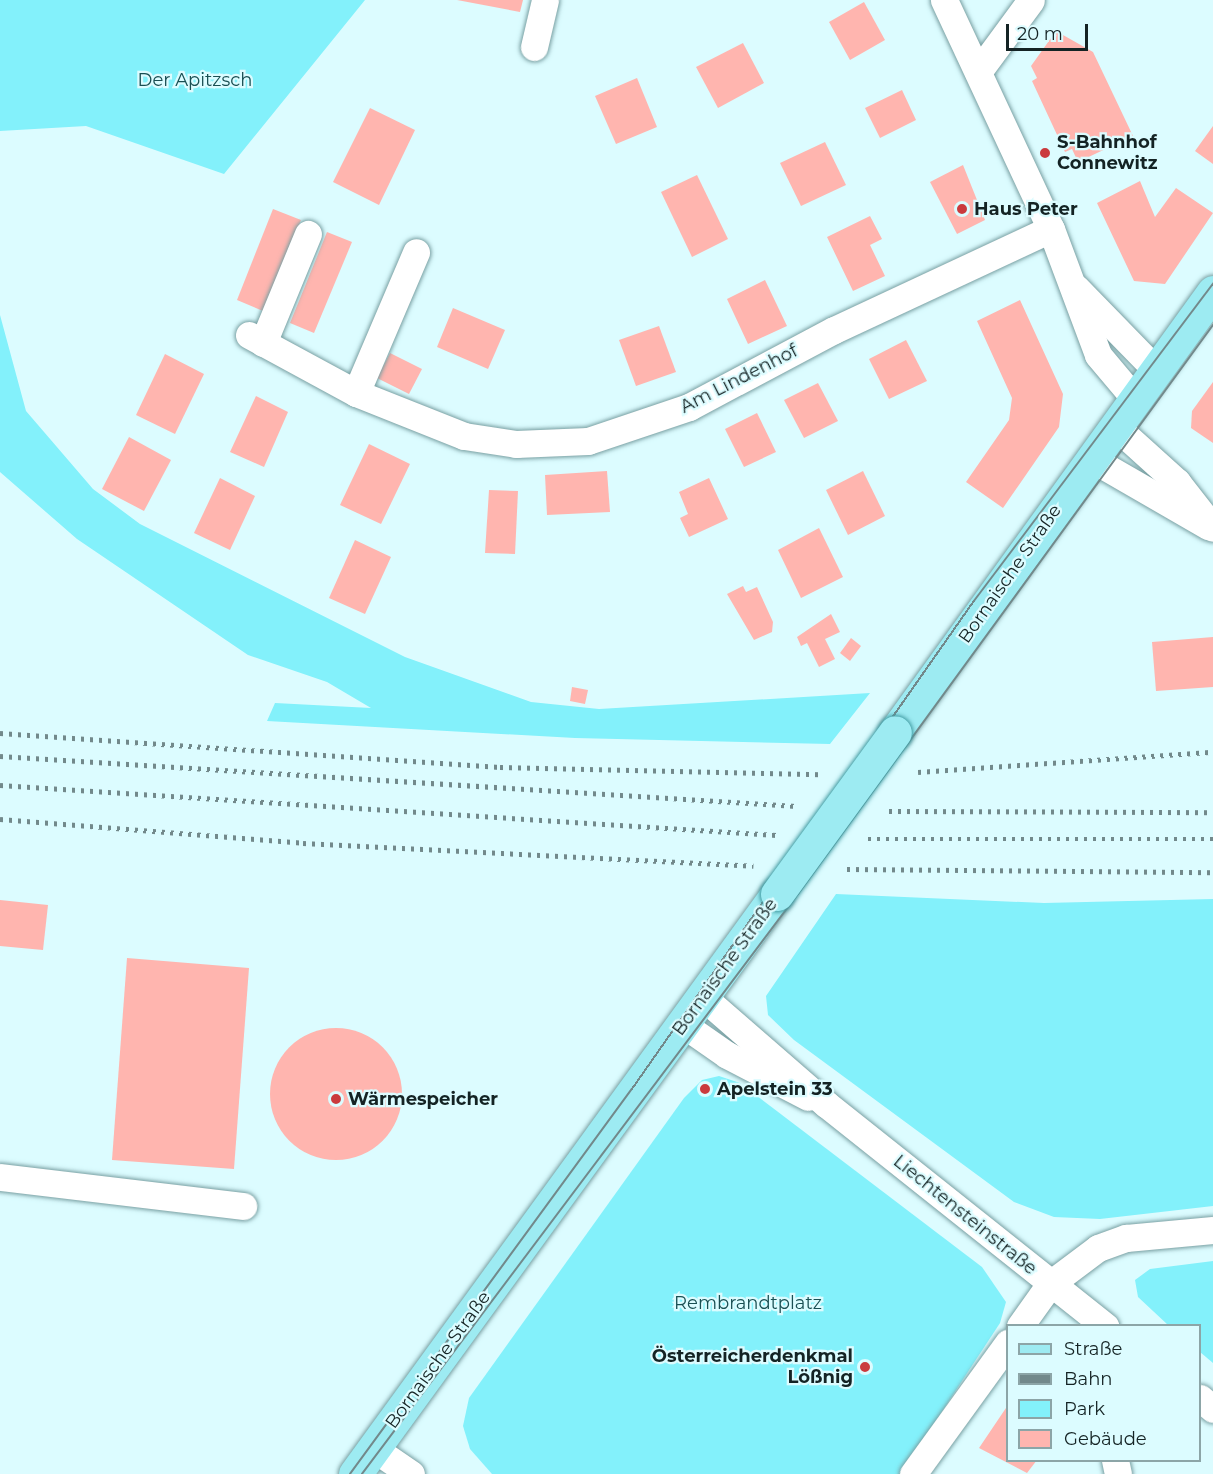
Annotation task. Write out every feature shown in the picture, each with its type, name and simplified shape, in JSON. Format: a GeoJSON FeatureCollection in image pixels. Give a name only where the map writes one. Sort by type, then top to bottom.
{"type":"FeatureCollection","features":[{"type":"Feature","properties":{"kind":"main road","name":"Bornaische Straße"},"geometry":{"type":"LineString","coordinates":[[364,1461],[704,998],[1213,292]]}},
{"type":"Feature","properties":{"kind":"street"},"geometry":{"type":"LineString","coordinates":[[534,47],[545,0]]}},
{"type":"Feature","properties":{"kind":"street"},"geometry":{"type":"LineString","coordinates":[[944,0],[1051,229],[1074,284],[1078,313],[1098,355],[1135,399]]}},
{"type":"Feature","properties":{"kind":"street"},"geometry":{"type":"LineString","coordinates":[[978,72],[1031,0]]}},
{"type":"Feature","properties":{"kind":"street","name":"Am Lindenhof"},"geometry":{"type":"LineString","coordinates":[[308,234],[256,339],[356,393],[464,435],[516,444],[588,441],[689,407],[834,330],[1051,229]]}},
{"type":"Feature","properties":{"kind":"street"},"geometry":{"type":"LineString","coordinates":[[356,393],[416,252]]}},
{"type":"Feature","properties":{"kind":"street"},"geometry":{"type":"LineString","coordinates":[[1074,284],[1156,370]]}},
{"type":"Feature","properties":{"kind":"street"},"geometry":{"type":"LineString","coordinates":[[1116,426],[1177,482],[1213,528]]}},
{"type":"Feature","properties":{"kind":"street"},"geometry":{"type":"LineString","coordinates":[[1092,459],[1213,528]]}},
{"type":"Feature","properties":{"kind":"street","name":"Liechtensteinstraße"},"geometry":{"type":"LineString","coordinates":[[704,998],[826,1104],[1102,1324]]}},
{"type":"Feature","properties":{"kind":"street","name":"Liechtensteinstraße"},"geometry":{"type":"LineString","coordinates":[[684,1025],[727,1055],[826,1104]]}},
{"type":"Feature","properties":{"kind":"street"},"geometry":{"type":"LineString","coordinates":[[0,1177],[243,1206]]}},
{"type":"Feature","properties":{"kind":"street"},"geometry":{"type":"LineString","coordinates":[[1021,1324],[1050,1284],[1098,1248],[1126,1238],[1213,1230]]}},
{"type":"Feature","properties":{"kind":"street"},"geometry":{"type":"LineString","coordinates":[[913,1474],[1006,1346]]}},
{"type":"Feature","properties":{"kind":"street"},"geometry":{"type":"LineString","coordinates":[[1201,1399],[1213,1409]]}},
{"type":"Feature","properties":{"kind":"street"},"geometry":{"type":"LineString","coordinates":[[364,1461],[411,1474]]}},
{"type":"Feature","properties":{"kind":"green space","name":"Der Apitzsch"},"geometry":{"type":"Polygon","coordinates":[[[0,0],[365,0],[224,174],[86,126],[0,131],[0,0]]]}},
{"type":"Feature","properties":{"kind":"green space"},"geometry":{"type":"Polygon","coordinates":[[[0,315],[26,411],[93,489],[140,524],[405,657],[531,702],[599,709],[870,693],[830,744],[575,738],[267,721],[275,703],[371,708],[327,682],[248,655],[77,539],[0,472],[0,315]]]}},
{"type":"Feature","properties":{"kind":"green space"},"geometry":{"type":"Polygon","coordinates":[[[836,894],[1044,903],[1213,899],[1213,1206],[1100,1219],[1054,1217],[1014,1202],[794,1040],[768,1015],[766,996],[836,894]]]}},
{"type":"Feature","properties":{"kind":"green space","name":"Rembrandtplatz"},"geometry":{"type":"Polygon","coordinates":[[[719,1076],[740,1083],[982,1267],[1006,1302],[1000,1323],[901,1474],[492,1474],[470,1449],[463,1426],[469,1398],[684,1098],[702,1080],[719,1076]]]}},
{"type":"Feature","properties":{"kind":"green space"},"geometry":{"type":"Polygon","coordinates":[[[1213,1261],[1213,1363],[1201,1353],[1201,1324],[1167,1324],[1138,1297],[1135,1280],[1150,1269],[1213,1261]]]}},
{"type":"Feature","properties":{"kind":"building"},"geometry":{"type":"Polygon","coordinates":[[[457,0],[523,0],[520,12],[457,0]]]}},
{"type":"Feature","properties":{"kind":"building"},"geometry":{"type":"Polygon","coordinates":[[[864,2],[885,40],[850,60],[829,22],[864,2]]]}},
{"type":"Feature","properties":{"kind":"building"},"geometry":{"type":"Polygon","coordinates":[[[1056,31],[1093,52],[1133,136],[1078,162],[1072,149],[1065,152],[1032,81],[1037,78],[1031,66],[1056,31]]]}},
{"type":"Feature","properties":{"kind":"building"},"geometry":{"type":"Polygon","coordinates":[[[743,43],[764,83],[718,108],[696,67],[743,43]]]}},
{"type":"Feature","properties":{"kind":"building"},"geometry":{"type":"Polygon","coordinates":[[[637,78],[657,127],[616,144],[595,96],[637,78]]]}},
{"type":"Feature","properties":{"kind":"building"},"geometry":{"type":"Polygon","coordinates":[[[902,90],[916,120],[880,138],[865,108],[902,90]]]}},
{"type":"Feature","properties":{"kind":"building"},"geometry":{"type":"Polygon","coordinates":[[[370,108],[415,130],[379,205],[333,182],[370,108]]]}},
{"type":"Feature","properties":{"kind":"building"},"geometry":{"type":"Polygon","coordinates":[[[1213,126],[1213,164],[1195,151],[1213,126]]]}},
{"type":"Feature","properties":{"kind":"building"},"geometry":{"type":"Polygon","coordinates":[[[825,142],[846,185],[801,206],[780,163],[825,142]]]}},
{"type":"Feature","properties":{"kind":"building","name":"Haus Peter"},"geometry":{"type":"Polygon","coordinates":[[[963,165],[985,220],[957,234],[930,182],[963,165]]]}},
{"type":"Feature","properties":{"kind":"building"},"geometry":{"type":"Polygon","coordinates":[[[697,175],[728,239],[692,257],[661,192],[697,175]]]}},
{"type":"Feature","properties":{"kind":"building"},"geometry":{"type":"Polygon","coordinates":[[[1140,181],[1155,217],[1176,188],[1213,213],[1165,284],[1134,281],[1097,203],[1140,181]]]}},
{"type":"Feature","properties":{"kind":"building"},"geometry":{"type":"Polygon","coordinates":[[[273,209],[301,220],[263,311],[237,300],[273,209]]]}},
{"type":"Feature","properties":{"kind":"building"},"geometry":{"type":"Polygon","coordinates":[[[870,216],[882,239],[870,245],[885,276],[853,291],[827,237],[870,216]]]}},
{"type":"Feature","properties":{"kind":"building"},"geometry":{"type":"Polygon","coordinates":[[[327,232],[352,242],[314,333],[290,323],[327,232]]]}},
{"type":"Feature","properties":{"kind":"building"},"geometry":{"type":"Polygon","coordinates":[[[765,280],[787,326],[748,344],[727,299],[765,280]]]}},
{"type":"Feature","properties":{"kind":"building"},"geometry":{"type":"Polygon","coordinates":[[[1020,300],[1063,394],[1059,427],[1003,508],[966,482],[1009,420],[1012,398],[977,321],[1020,300]]]}},
{"type":"Feature","properties":{"kind":"building"},"geometry":{"type":"Polygon","coordinates":[[[453,308],[505,330],[488,369],[437,347],[453,308]]]}},
{"type":"Feature","properties":{"kind":"building"},"geometry":{"type":"Polygon","coordinates":[[[659,326],[676,372],[636,386],[619,340],[659,326]]]}},
{"type":"Feature","properties":{"kind":"building"},"geometry":{"type":"Polygon","coordinates":[[[906,340],[927,381],[889,399],[869,359],[906,340]]]}},
{"type":"Feature","properties":{"kind":"building"},"geometry":{"type":"Polygon","coordinates":[[[390,353],[422,369],[409,394],[377,378],[390,353]]]}},
{"type":"Feature","properties":{"kind":"building"},"geometry":{"type":"Polygon","coordinates":[[[165,354],[204,374],[175,434],[136,415],[165,354]]]}},
{"type":"Feature","properties":{"kind":"building"},"geometry":{"type":"Polygon","coordinates":[[[1213,382],[1213,443],[1191,428],[1192,411],[1213,382]]]}},
{"type":"Feature","properties":{"kind":"building"},"geometry":{"type":"Polygon","coordinates":[[[818,383],[838,421],[804,438],[784,400],[818,383]]]}},
{"type":"Feature","properties":{"kind":"building"},"geometry":{"type":"Polygon","coordinates":[[[256,396],[288,412],[264,467],[230,452],[256,396]]]}},
{"type":"Feature","properties":{"kind":"building"},"geometry":{"type":"Polygon","coordinates":[[[757,413],[776,452],[744,467],[725,429],[757,413]]]}},
{"type":"Feature","properties":{"kind":"building"},"geometry":{"type":"Polygon","coordinates":[[[129,437],[171,460],[144,511],[102,489],[129,437]]]}},
{"type":"Feature","properties":{"kind":"building"},"geometry":{"type":"Polygon","coordinates":[[[369,444],[410,464],[381,524],[340,505],[369,444]]]}},
{"type":"Feature","properties":{"kind":"building"},"geometry":{"type":"Polygon","coordinates":[[[607,471],[610,512],[547,515],[545,475],[607,471]]]}},
{"type":"Feature","properties":{"kind":"building"},"geometry":{"type":"Polygon","coordinates":[[[863,471],[885,516],[848,535],[826,490],[863,471]]]}},
{"type":"Feature","properties":{"kind":"building"},"geometry":{"type":"Polygon","coordinates":[[[220,478],[255,496],[230,550],[194,533],[220,478]]]}},
{"type":"Feature","properties":{"kind":"building"},"geometry":{"type":"Polygon","coordinates":[[[709,478],[728,519],[689,537],[680,518],[688,514],[679,492],[709,478]]]}},
{"type":"Feature","properties":{"kind":"building"},"geometry":{"type":"Polygon","coordinates":[[[489,490],[518,491],[515,554],[485,553],[489,490]]]}},
{"type":"Feature","properties":{"kind":"building"},"geometry":{"type":"Polygon","coordinates":[[[819,528],[843,577],[801,598],[778,550],[819,528]]]}},
{"type":"Feature","properties":{"kind":"building"},"geometry":{"type":"Polygon","coordinates":[[[355,540],[391,557],[365,614],[329,598],[355,540]]]}},
{"type":"Feature","properties":{"kind":"building"},"geometry":{"type":"Polygon","coordinates":[[[743,586],[746,592],[757,587],[773,622],[772,632],[754,640],[727,594],[743,586]]]}},
{"type":"Feature","properties":{"kind":"building"},"geometry":{"type":"Polygon","coordinates":[[[831,614],[840,632],[825,639],[835,659],[819,667],[807,643],[801,646],[797,637],[831,614]]]}},
{"type":"Feature","properties":{"kind":"building"},"geometry":{"type":"Polygon","coordinates":[[[1213,637],[1213,687],[1156,691],[1152,642],[1213,637]]]}},
{"type":"Feature","properties":{"kind":"building"},"geometry":{"type":"Polygon","coordinates":[[[851,638],[861,646],[850,661],[840,653],[851,638]]]}},
{"type":"Feature","properties":{"kind":"building"},"geometry":{"type":"Polygon","coordinates":[[[572,687],[588,690],[585,704],[570,701],[572,687]]]}},
{"type":"Feature","properties":{"kind":"building"},"geometry":{"type":"Polygon","coordinates":[[[0,900],[48,905],[43,950],[0,946],[0,900]]]}},
{"type":"Feature","properties":{"kind":"building"},"geometry":{"type":"Polygon","coordinates":[[[127,958],[249,968],[234,1169],[112,1160],[127,958]]]}},
{"type":"Feature","properties":{"kind":"building","name":"Wärmespeicher"},"geometry":{"type":"Polygon","coordinates":[[[336,1028],[361,1033],[383,1047],[397,1069],[402,1094],[397,1119],[383,1141],[361,1155],[336,1160],[311,1155],[289,1141],[275,1119],[270,1094],[275,1069],[289,1047],[311,1033],[336,1028]]]}},
{"type":"Feature","properties":{"kind":"building"},"geometry":{"type":"Polygon","coordinates":[[[1006,1408],[1006,1462],[1035,1462],[1027,1473],[979,1448],[1006,1408]]]}},
{"type":"Feature","properties":{"kind":"tram line"},"geometry":{"type":"LineString","coordinates":[[350,1474],[632,1089],[974,601],[1213,284]]}},
{"type":"Feature","properties":{"kind":"tram line"},"geometry":{"type":"LineString","coordinates":[[362,1474],[798,894],[1213,325]]}},
{"type":"Feature","properties":{"kind":"railway"},"geometry":{"type":"LineString","coordinates":[[0,733],[500,767],[820,774]]}},
{"type":"Feature","properties":{"kind":"railway"},"geometry":{"type":"LineString","coordinates":[[918,772],[1213,752]]}},
{"type":"Feature","properties":{"kind":"railway"},"geometry":{"type":"LineString","coordinates":[[0,756],[796,806]]}},
{"type":"Feature","properties":{"kind":"railway"},"geometry":{"type":"LineString","coordinates":[[0,785],[776,835]]}},
{"type":"Feature","properties":{"kind":"railway"},"geometry":{"type":"LineString","coordinates":[[889,811],[1213,812]]}},
{"type":"Feature","properties":{"kind":"railway"},"geometry":{"type":"LineString","coordinates":[[0,819],[303,843],[753,866]]}},
{"type":"Feature","properties":{"kind":"railway"},"geometry":{"type":"LineString","coordinates":[[868,839],[1213,839]]}},
{"type":"Feature","properties":{"kind":"railway"},"geometry":{"type":"LineString","coordinates":[[847,869],[1213,872]]}},
{"type":"Feature","properties":{"kind":"place","name":"S-Bahnhof Connewitz"},"geometry":{"type":"Point","coordinates":[1045,153]}},
{"type":"Feature","properties":{"kind":"place","name":"Haus Peter"},"geometry":{"type":"Point","coordinates":[962,209]}},
{"type":"Feature","properties":{"kind":"place","name":"Apelstein 33"},"geometry":{"type":"Point","coordinates":[705,1089]}},
{"type":"Feature","properties":{"kind":"place","name":"Wärmespeicher"},"geometry":{"type":"Point","coordinates":[336,1099]}},
{"type":"Feature","properties":{"kind":"place","name":"Österreicherdenkmal Lößnig"},"geometry":{"type":"Point","coordinates":[865,1367]}}]}
